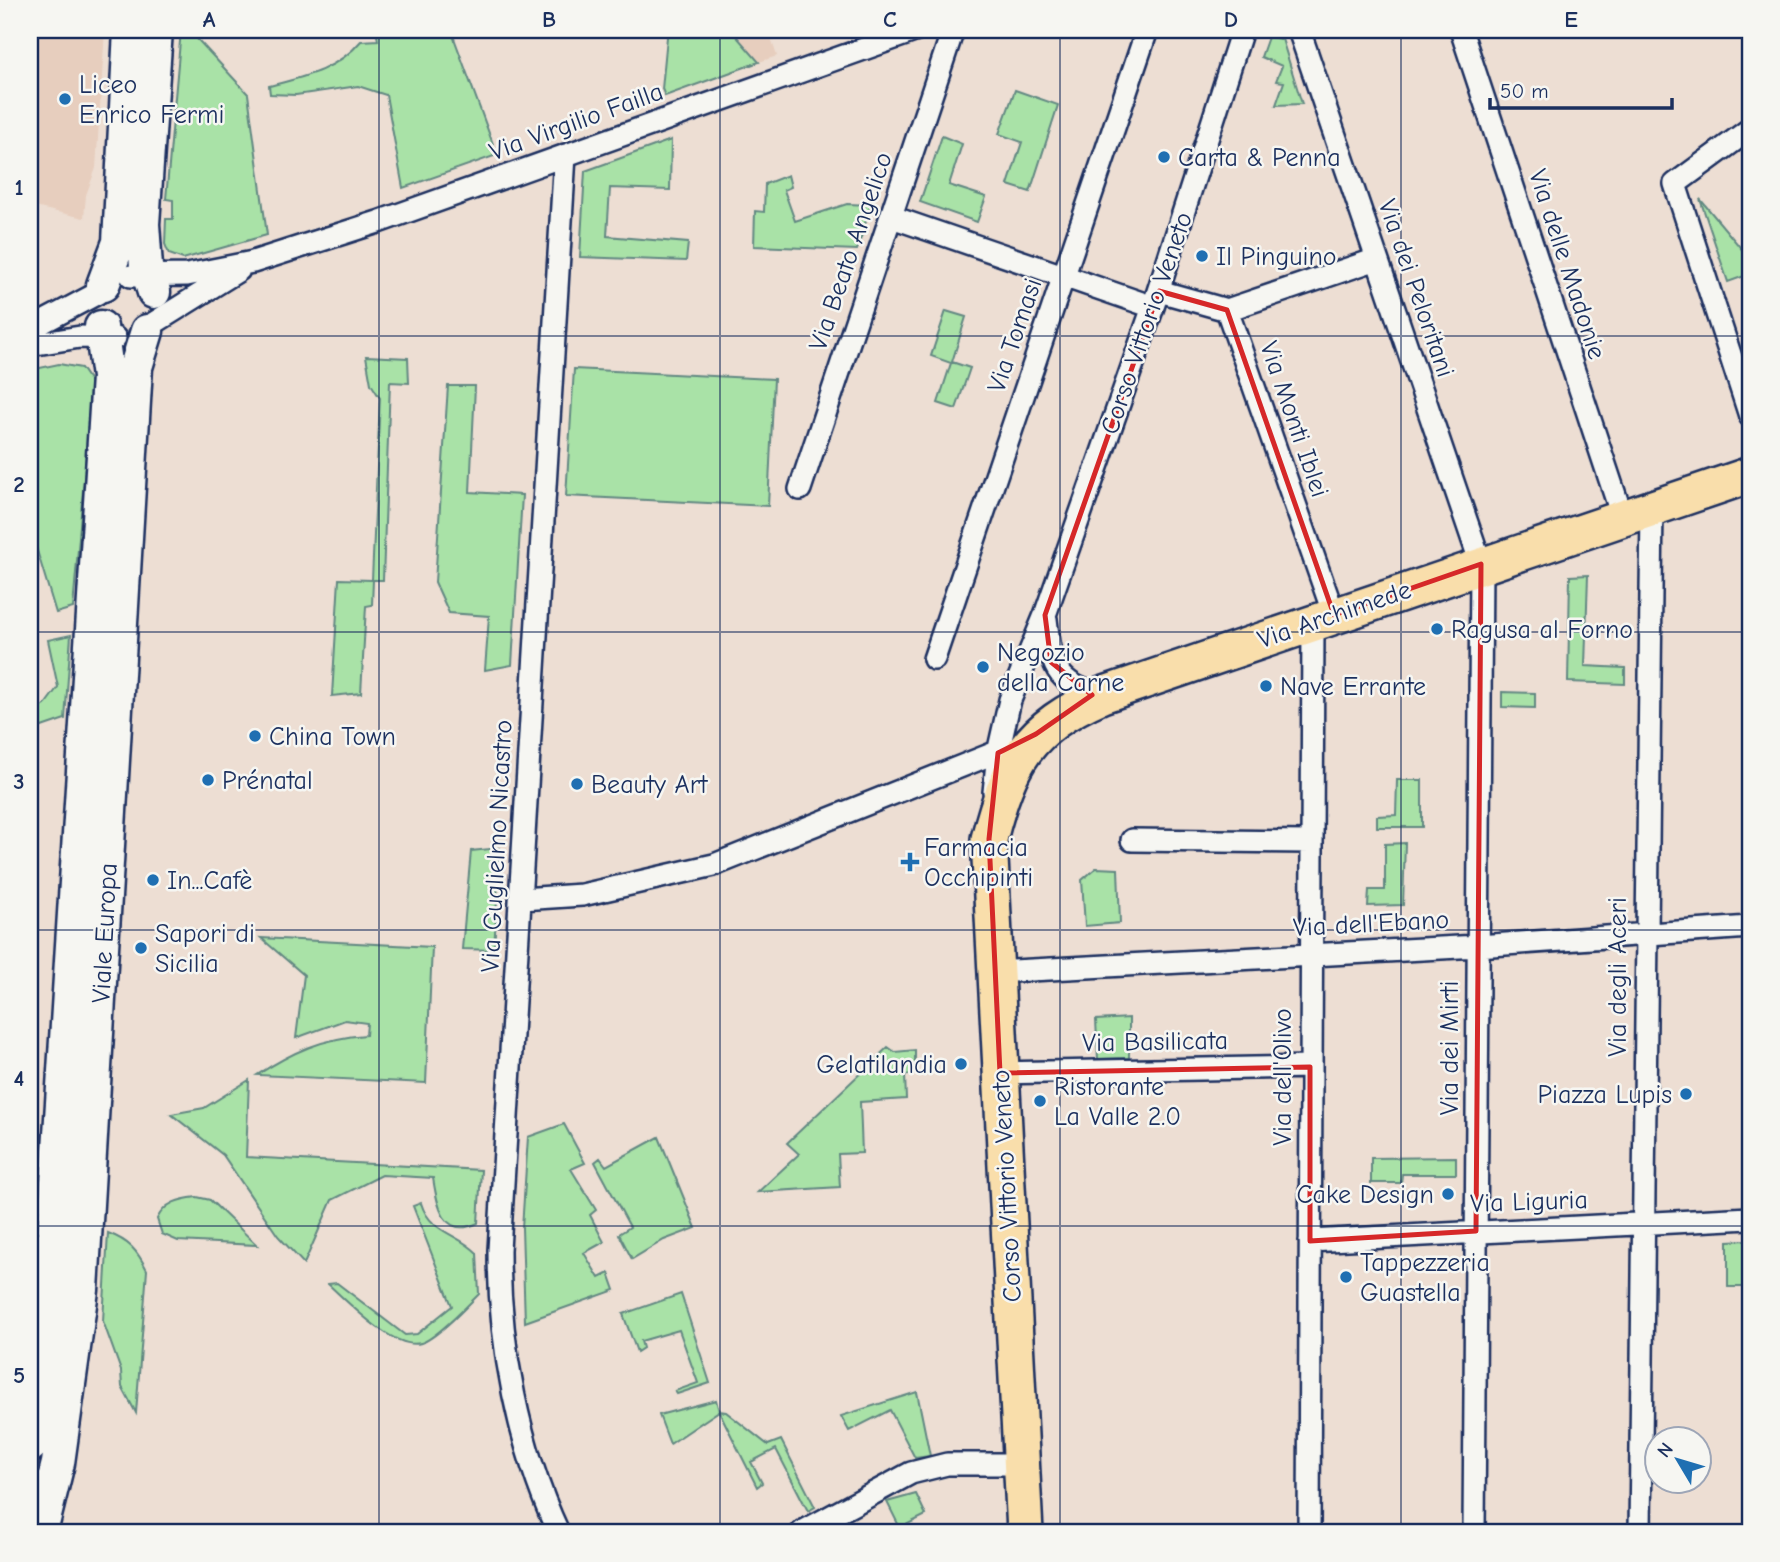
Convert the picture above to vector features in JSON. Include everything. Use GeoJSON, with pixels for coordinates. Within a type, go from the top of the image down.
{"type":"FeatureCollection","features":[{"type":"Feature","properties":{"kind":"main road"},"geometry":{"type":"LineString","coordinates":[[130,30],[119,242],[127,284],[158,308],[125,332],[94,310],[127,284],[144,224],[156,30]]}},
{"type":"Feature","properties":{"kind":"main road","name":"Viale Europa"},"geometry":{"type":"LineString","coordinates":[[30,1446],[46,1354],[108,377],[125,332]]}},
{"type":"Feature","properties":{"kind":"main road","name":"Viale Europa"},"geometry":{"type":"LineString","coordinates":[[41,1532],[58,1463],[82,1290],[136,367],[125,332]]}},
{"type":"Feature","properties":{"kind":"main road","name":"Via Archimede"},"geometry":{"type":"LineString","coordinates":[[989,839],[1009,774],[1046,728],[1076,707],[1102,695],[1323,618],[1750,474]]}},
{"type":"Feature","properties":{"kind":"main road","name":"Corso Vittorio Veneto"},"geometry":{"type":"LineString","coordinates":[[989,839],[1025,1532]]}},
{"type":"Feature","properties":{"kind":"street","name":"Via Virgilio Failla"},"geometry":{"type":"LineString","coordinates":[[253,262],[378,222],[917,30]]}},
{"type":"Feature","properties":{"kind":"street","name":"Via Beato Angelico"},"geometry":{"type":"LineString","coordinates":[[800,489],[953,30]]}},
{"type":"Feature","properties":{"kind":"street","name":"Via Tomasi"},"geometry":{"type":"LineString","coordinates":[[934,659],[1146,30]]}},
{"type":"Feature","properties":{"kind":"street","name":"Corso Vittorio Veneto"},"geometry":{"type":"LineString","coordinates":[[989,839],[998,753],[1010,700],[1045,615],[1156,299],[1242,30]]}},
{"type":"Feature","properties":{"kind":"street","name":"Via dei Peloritani"},"geometry":{"type":"LineString","coordinates":[[1299,30],[1481,565]]}},
{"type":"Feature","properties":{"kind":"street","name":"Via delle Madonie"},"geometry":{"type":"LineString","coordinates":[[1461,30],[1637,511]]}},
{"type":"Feature","properties":{"kind":"street"},"geometry":{"type":"LineString","coordinates":[[1750,129],[1675,184],[1750,416]]}},
{"type":"Feature","properties":{"kind":"street","name":"Via Guglielmo Nicastro"},"geometry":{"type":"LineString","coordinates":[[558,1532],[530,1460],[509,1372],[499,1286],[565,155]]}},
{"type":"Feature","properties":{"kind":"street"},"geometry":{"type":"LineString","coordinates":[[892,217],[1063,276],[1156,299],[1227,310],[1377,259]]}},
{"type":"Feature","properties":{"kind":"street"},"geometry":{"type":"LineString","coordinates":[[30,329],[127,284],[253,262]]}},
{"type":"Feature","properties":{"kind":"street"},"geometry":{"type":"LineString","coordinates":[[30,345],[125,332],[253,262]]}},
{"type":"Feature","properties":{"kind":"street","name":"Via Monti Iblei"},"geometry":{"type":"LineString","coordinates":[[1227,310],[1323,618]]}},
{"type":"Feature","properties":{"kind":"street","name":"Via degli Aceri"},"geometry":{"type":"LineString","coordinates":[[1637,511],[1644,934],[1640,1532]]}},
{"type":"Feature","properties":{"kind":"street","name":"Via dei Mirti"},"geometry":{"type":"LineString","coordinates":[[1474,1532],[1481,565]]}},
{"type":"Feature","properties":{"kind":"street"},"geometry":{"type":"LineString","coordinates":[[521,899],[582,895],[714,865],[998,753],[1046,728],[1059,707],[1045,615]]}},
{"type":"Feature","properties":{"kind":"street","name":"Via dell'Olivo"},"geometry":{"type":"LineString","coordinates":[[1309,1532],[1310,842],[1323,618]]}},
{"type":"Feature","properties":{"kind":"street"},"geometry":{"type":"LineString","coordinates":[[1051,662],[1065,678],[1089,692],[1102,695]]}},
{"type":"Feature","properties":{"kind":"street"},"geometry":{"type":"LineString","coordinates":[[1010,700],[1011,714],[1017,724],[1029,730],[1046,728]]}},
{"type":"Feature","properties":{"kind":"street"},"geometry":{"type":"LineString","coordinates":[[1132,840],[1310,842]]}},
{"type":"Feature","properties":{"kind":"street","name":"Via dell'Ebano"},"geometry":{"type":"LineString","coordinates":[[995,972],[1478,946],[1750,927]]}},
{"type":"Feature","properties":{"kind":"street","name":"Via Basilicata"},"geometry":{"type":"LineString","coordinates":[[1000,1073],[1310,1067]]}},
{"type":"Feature","properties":{"kind":"street","name":"Via Liguria"},"geometry":{"type":"LineString","coordinates":[[1310,1241],[1750,1218]]}},
{"type":"Feature","properties":{"kind":"street"},"geometry":{"type":"LineString","coordinates":[[802,1532],[911,1473],[947,1464],[1020,1465]]}},
{"type":"Feature","properties":{"kind":"highlighted area"},"geometry":{"type":"Polygon","coordinates":[[[1159,291],[1227,310],[1334,615],[1481,564],[1476,1231],[1310,1241],[1310,1067],[1000,1073],[989,839],[998,753],[1036,734],[1092,695],[1051,662],[1045,615],[1159,291]]]}},
{"type":"Feature","properties":{"kind":"shaded area","name":"Liceo Enrico Fermi"},"geometry":{"type":"Polygon","coordinates":[[[30,30],[105,30],[96,168],[86,195],[84,218],[30,206],[30,30]]]}},
{"type":"Feature","properties":{"kind":"shaded area"},"geometry":{"type":"Polygon","coordinates":[[[731,30],[806,30],[772,41],[777,56],[759,62],[731,30]]]}},
{"type":"Feature","properties":{"kind":"green space"},"geometry":{"type":"Polygon","coordinates":[[[181,30],[189,30],[248,94],[267,235],[183,259],[169,254],[165,244],[166,219],[173,219],[173,200],[166,199],[181,30]]]}},
{"type":"Feature","properties":{"kind":"green space"},"geometry":{"type":"Polygon","coordinates":[[[376,30],[451,30],[497,155],[403,188],[386,95],[358,86],[296,95],[270,94],[269,86],[331,66],[361,41],[378,40],[376,30]]]}},
{"type":"Feature","properties":{"kind":"green space"},"geometry":{"type":"Polygon","coordinates":[[[664,30],[731,30],[759,62],[665,96],[662,89],[667,37],[664,30]]]}},
{"type":"Feature","properties":{"kind":"green space"},"geometry":{"type":"Polygon","coordinates":[[[1268,37],[1282,39],[1302,104],[1276,105],[1284,82],[1276,81],[1282,66],[1261,57],[1268,37]]]}},
{"type":"Feature","properties":{"kind":"green space"},"geometry":{"type":"Polygon","coordinates":[[[1015,90],[1058,105],[1030,192],[1008,185],[1022,142],[999,134],[1015,90]]]}},
{"type":"Feature","properties":{"kind":"green space"},"geometry":{"type":"Polygon","coordinates":[[[942,136],[962,144],[949,185],[986,197],[977,222],[920,202],[942,136]]]}},
{"type":"Feature","properties":{"kind":"green space"},"geometry":{"type":"Polygon","coordinates":[[[671,140],[670,190],[610,188],[607,236],[688,243],[686,261],[580,257],[585,171],[671,140]]]}},
{"type":"Feature","properties":{"kind":"green space"},"geometry":{"type":"Polygon","coordinates":[[[788,175],[791,187],[784,190],[795,221],[847,204],[871,205],[857,250],[754,246],[755,211],[764,212],[765,184],[788,175]]]}},
{"type":"Feature","properties":{"kind":"green space"},"geometry":{"type":"Polygon","coordinates":[[[1700,199],[1750,259],[1750,274],[1728,282],[1700,199]]]}},
{"type":"Feature","properties":{"kind":"green space"},"geometry":{"type":"Polygon","coordinates":[[[946,311],[966,317],[952,362],[970,368],[956,409],[938,403],[951,363],[931,356],[946,311]]]}},
{"type":"Feature","properties":{"kind":"green space"},"geometry":{"type":"Polygon","coordinates":[[[366,356],[408,358],[409,383],[390,382],[383,580],[373,580],[372,605],[366,606],[361,693],[332,696],[339,579],[372,580],[380,398],[371,384],[366,356]]]}},
{"type":"Feature","properties":{"kind":"green space"},"geometry":{"type":"Polygon","coordinates":[[[59,364],[81,368],[92,384],[73,608],[56,613],[35,544],[30,543],[30,370],[59,364]]]}},
{"type":"Feature","properties":{"kind":"green space"},"geometry":{"type":"Polygon","coordinates":[[[574,369],[774,379],[768,506],[566,496],[574,369]]]}},
{"type":"Feature","properties":{"kind":"green space"},"geometry":{"type":"Polygon","coordinates":[[[448,386],[475,386],[470,492],[522,495],[512,665],[485,670],[489,616],[449,613],[435,582],[448,386]]]}},
{"type":"Feature","properties":{"kind":"green space"},"geometry":{"type":"Polygon","coordinates":[[[1588,575],[1585,666],[1625,668],[1625,684],[1568,682],[1570,576],[1588,575]]]}},
{"type":"Feature","properties":{"kind":"green space"},"geometry":{"type":"Polygon","coordinates":[[[71,635],[65,719],[30,731],[30,710],[44,706],[58,687],[48,640],[71,635]]]}},
{"type":"Feature","properties":{"kind":"green space"},"geometry":{"type":"Polygon","coordinates":[[[1502,692],[1535,693],[1535,708],[1502,707],[1502,692]]]}},
{"type":"Feature","properties":{"kind":"green space"},"geometry":{"type":"Polygon","coordinates":[[[1397,780],[1422,780],[1422,827],[1377,827],[1377,816],[1396,815],[1397,780]]]}},
{"type":"Feature","properties":{"kind":"green space"},"geometry":{"type":"Polygon","coordinates":[[[1405,843],[1403,905],[1368,906],[1369,890],[1385,890],[1385,844],[1405,843]]]}},
{"type":"Feature","properties":{"kind":"green space"},"geometry":{"type":"Polygon","coordinates":[[[500,848],[494,950],[462,949],[471,851],[500,848]]]}},
{"type":"Feature","properties":{"kind":"green space"},"geometry":{"type":"Polygon","coordinates":[[[1096,868],[1118,869],[1120,923],[1085,926],[1082,880],[1096,868]]]}},
{"type":"Feature","properties":{"kind":"green space"},"geometry":{"type":"Polygon","coordinates":[[[261,938],[432,947],[426,1083],[257,1075],[283,1059],[322,1043],[366,1035],[367,1023],[345,1020],[296,1038],[304,975],[261,938]]]}},
{"type":"Feature","properties":{"kind":"green space"},"geometry":{"type":"Polygon","coordinates":[[[1129,1018],[1129,1058],[1098,1059],[1096,1020],[1129,1018]]]}},
{"type":"Feature","properties":{"kind":"green space"},"geometry":{"type":"Polygon","coordinates":[[[888,1047],[895,1052],[915,1050],[915,1074],[905,1075],[906,1099],[860,1102],[862,1153],[838,1154],[840,1187],[758,1192],[799,1154],[787,1143],[888,1047]]]}},
{"type":"Feature","properties":{"kind":"green space"},"geometry":{"type":"Polygon","coordinates":[[[249,1080],[246,1157],[481,1170],[478,1223],[456,1227],[449,1223],[440,1208],[433,1178],[382,1175],[332,1200],[304,1264],[278,1236],[223,1155],[171,1114],[204,1108],[249,1080]]]}},
{"type":"Feature","properties":{"kind":"green space"},"geometry":{"type":"Polygon","coordinates":[[[564,1124],[585,1163],[571,1169],[596,1210],[590,1215],[604,1242],[584,1253],[599,1278],[609,1273],[615,1290],[525,1322],[522,1228],[528,1137],[564,1124]]]}},
{"type":"Feature","properties":{"kind":"green space"},"geometry":{"type":"Polygon","coordinates":[[[659,1137],[696,1228],[664,1240],[632,1259],[619,1234],[630,1227],[595,1162],[600,1158],[606,1166],[659,1137]]]}},
{"type":"Feature","properties":{"kind":"green space"},"geometry":{"type":"Polygon","coordinates":[[[1456,1157],[1456,1174],[1402,1174],[1401,1183],[1371,1183],[1371,1158],[1456,1157]]]}},
{"type":"Feature","properties":{"kind":"green space"},"geometry":{"type":"Polygon","coordinates":[[[197,1197],[210,1200],[257,1245],[178,1241],[162,1234],[157,1219],[160,1213],[179,1200],[197,1197]]]}},
{"type":"Feature","properties":{"kind":"green space"},"geometry":{"type":"Polygon","coordinates":[[[421,1203],[431,1221],[477,1253],[479,1294],[435,1335],[421,1343],[410,1344],[385,1333],[328,1284],[337,1283],[405,1335],[417,1334],[452,1306],[413,1206],[421,1203]]]}},
{"type":"Feature","properties":{"kind":"green space"},"geometry":{"type":"Polygon","coordinates":[[[108,1233],[132,1247],[147,1270],[136,1413],[122,1387],[121,1371],[103,1321],[108,1233]]]}},
{"type":"Feature","properties":{"kind":"green space"},"geometry":{"type":"Polygon","coordinates":[[[1747,1240],[1750,1298],[1744,1298],[1744,1287],[1728,1287],[1728,1241],[1747,1240]]]}},
{"type":"Feature","properties":{"kind":"green space"},"geometry":{"type":"Polygon","coordinates":[[[681,1294],[710,1383],[677,1394],[675,1391],[698,1383],[679,1330],[641,1341],[643,1348],[637,1352],[623,1314],[681,1294]]]}},
{"type":"Feature","properties":{"kind":"green space"},"geometry":{"type":"Polygon","coordinates":[[[917,1392],[930,1456],[915,1458],[890,1410],[849,1431],[841,1416],[917,1392]]]}},
{"type":"Feature","properties":{"kind":"green space"},"geometry":{"type":"Polygon","coordinates":[[[716,1400],[719,1411],[670,1444],[659,1415],[716,1400]]]}},
{"type":"Feature","properties":{"kind":"green space"},"geometry":{"type":"Polygon","coordinates":[[[719,1411],[726,1412],[768,1445],[781,1440],[815,1507],[808,1511],[776,1449],[751,1462],[762,1483],[757,1487],[719,1411]]]}},
{"type":"Feature","properties":{"kind":"green space"},"geometry":{"type":"Polygon","coordinates":[[[916,1494],[926,1515],[900,1528],[887,1502],[916,1494]]]}},
{"type":"Feature","properties":{"kind":"place","name":"Liceo Enrico Fermi"},"geometry":{"type":"Point","coordinates":[65,99]}},
{"type":"Feature","properties":{"kind":"place","name":"Carta & Penna"},"geometry":{"type":"Point","coordinates":[1164,157]}},
{"type":"Feature","properties":{"kind":"place","name":"Il Pinguino"},"geometry":{"type":"Point","coordinates":[1202,256]}},
{"type":"Feature","properties":{"kind":"place","name":"Ragusa al Forno"},"geometry":{"type":"Point","coordinates":[1437,629]}},
{"type":"Feature","properties":{"kind":"place","name":"Negozio della Carne"},"geometry":{"type":"Point","coordinates":[983,667]}},
{"type":"Feature","properties":{"kind":"place","name":"Nave Errante"},"geometry":{"type":"Point","coordinates":[1266,686]}},
{"type":"Feature","properties":{"kind":"place","name":"China Town"},"geometry":{"type":"Point","coordinates":[255,736]}},
{"type":"Feature","properties":{"kind":"place","name":"Prénatal"},"geometry":{"type":"Point","coordinates":[208,780]}},
{"type":"Feature","properties":{"kind":"place","name":"Beauty Art"},"geometry":{"type":"Point","coordinates":[577,784]}},
{"type":"Feature","properties":{"kind":"place","name":"Farmacia Occhipinti"},"geometry":{"type":"Point","coordinates":[910,862]}},
{"type":"Feature","properties":{"kind":"place","name":"In...Cafè"},"geometry":{"type":"Point","coordinates":[153,880]}},
{"type":"Feature","properties":{"kind":"place","name":"Sapori di Sicilia"},"geometry":{"type":"Point","coordinates":[141,948]}},
{"type":"Feature","properties":{"kind":"place","name":"Gelatilandia"},"geometry":{"type":"Point","coordinates":[961,1064]}},
{"type":"Feature","properties":{"kind":"place","name":"Piazza Lupis"},"geometry":{"type":"Point","coordinates":[1686,1094]}},
{"type":"Feature","properties":{"kind":"place","name":"Ristorante La Valle 2.0"},"geometry":{"type":"Point","coordinates":[1040,1101]}},
{"type":"Feature","properties":{"kind":"place","name":"Cake Design"},"geometry":{"type":"Point","coordinates":[1448,1194]}},
{"type":"Feature","properties":{"kind":"place","name":"Tappezzeria Guastella"},"geometry":{"type":"Point","coordinates":[1346,1277]}}]}
